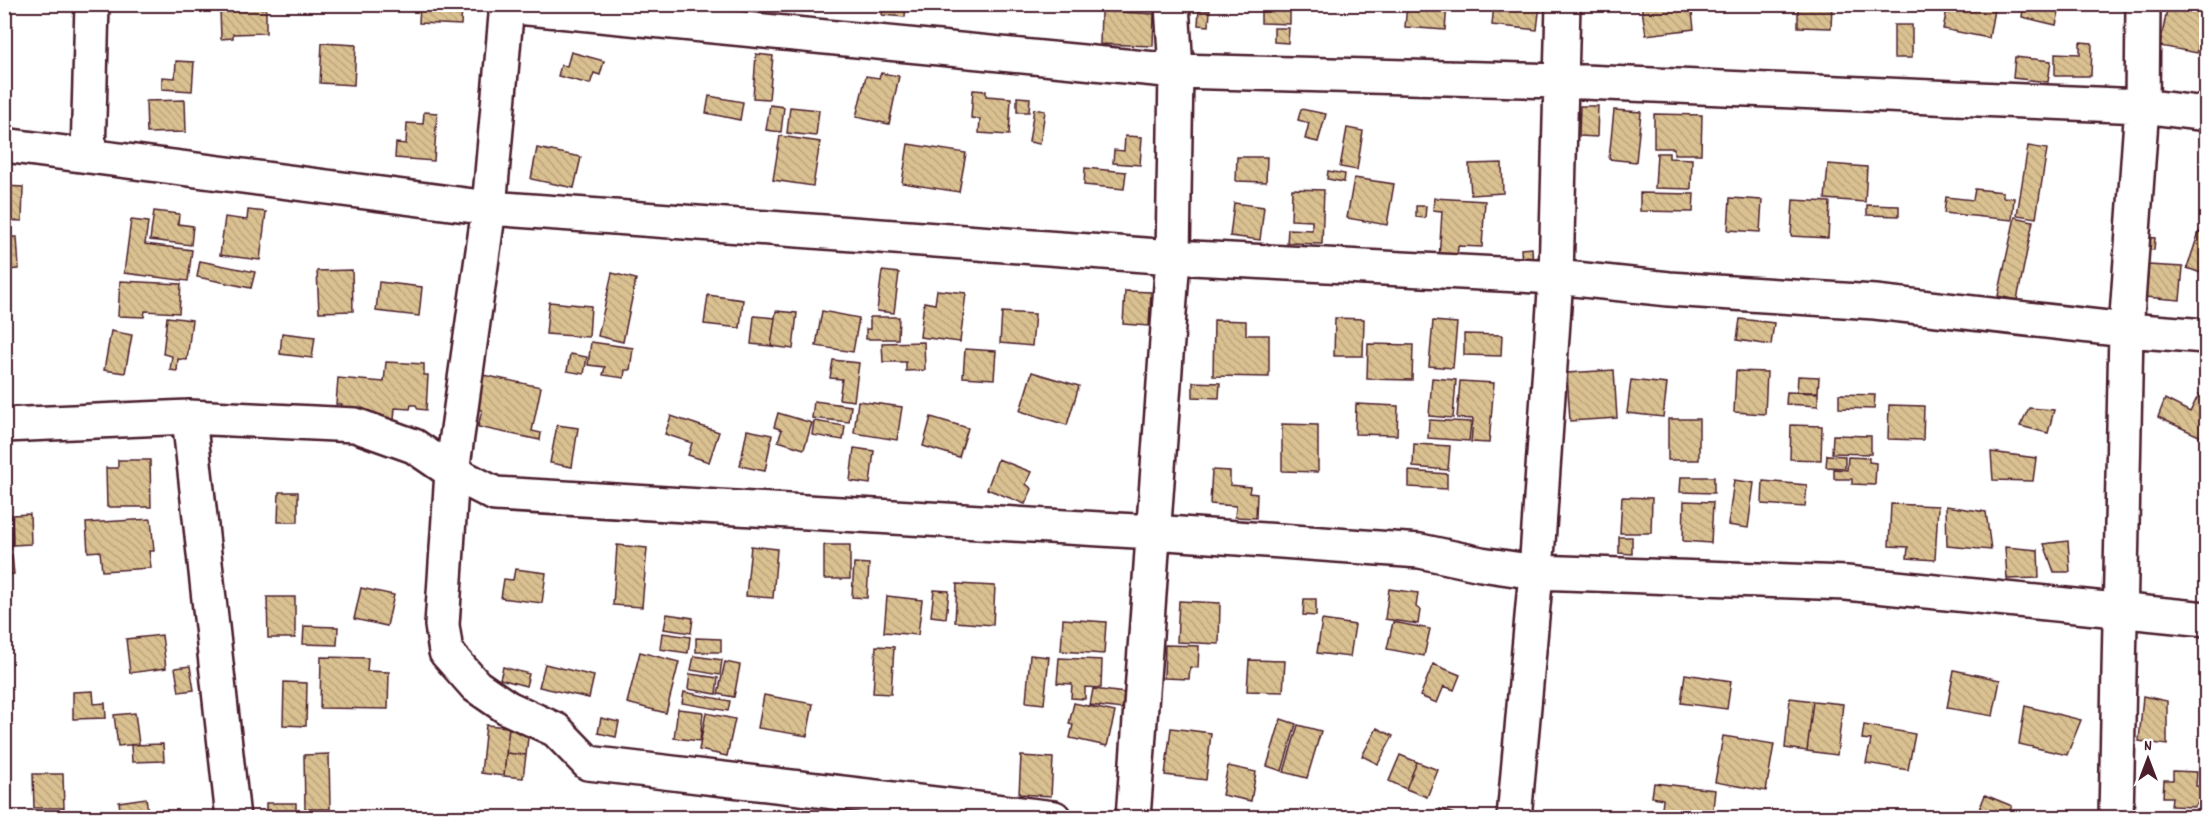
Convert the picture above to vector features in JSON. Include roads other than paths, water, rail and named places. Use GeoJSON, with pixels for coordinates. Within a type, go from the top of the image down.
{"type":"FeatureCollection","features":[{"type":"Feature","properties":{"kind":"street"},"geometry":{"type":"LineString","coordinates":[[88,156],[92,4]]}},
{"type":"Feature","properties":{"kind":"street"},"geometry":{"type":"LineString","coordinates":[[1133,818],[1173,257],[1176,71],[1172,4]]}},
{"type":"Feature","properties":{"kind":"street"},"geometry":{"type":"LineString","coordinates":[[1514,818],[1536,572],[1556,277],[1563,4]]}},
{"type":"Feature","properties":{"kind":"street"},"geometry":{"type":"LineString","coordinates":[[2116,818],[2126,330],[2142,106],[2143,4]]}},
{"type":"Feature","properties":{"kind":"street"},"geometry":{"type":"LineString","coordinates":[[1054,818],[588,763],[556,730],[508,708],[476,686],[446,652],[442,625],[452,472],[489,208],[507,5],[1176,71],[1560,81],[2142,106],[2206,114]]}},
{"type":"Feature","properties":{"kind":"street"},"geometry":{"type":"LineString","coordinates":[[4,145],[489,208],[1173,257],[1556,277],[1669,289],[1875,302],[2126,330],[2206,336]]}},
{"type":"Feature","properties":{"kind":"street"},"geometry":{"type":"LineString","coordinates":[[189,417],[233,818]]}},
{"type":"Feature","properties":{"kind":"street"},"geometry":{"type":"LineString","coordinates":[[4,425],[189,417],[355,425],[414,446],[452,472],[495,494],[1153,532],[1420,551],[1480,564],[1536,572],[1846,583],[2206,619]]}}]}
